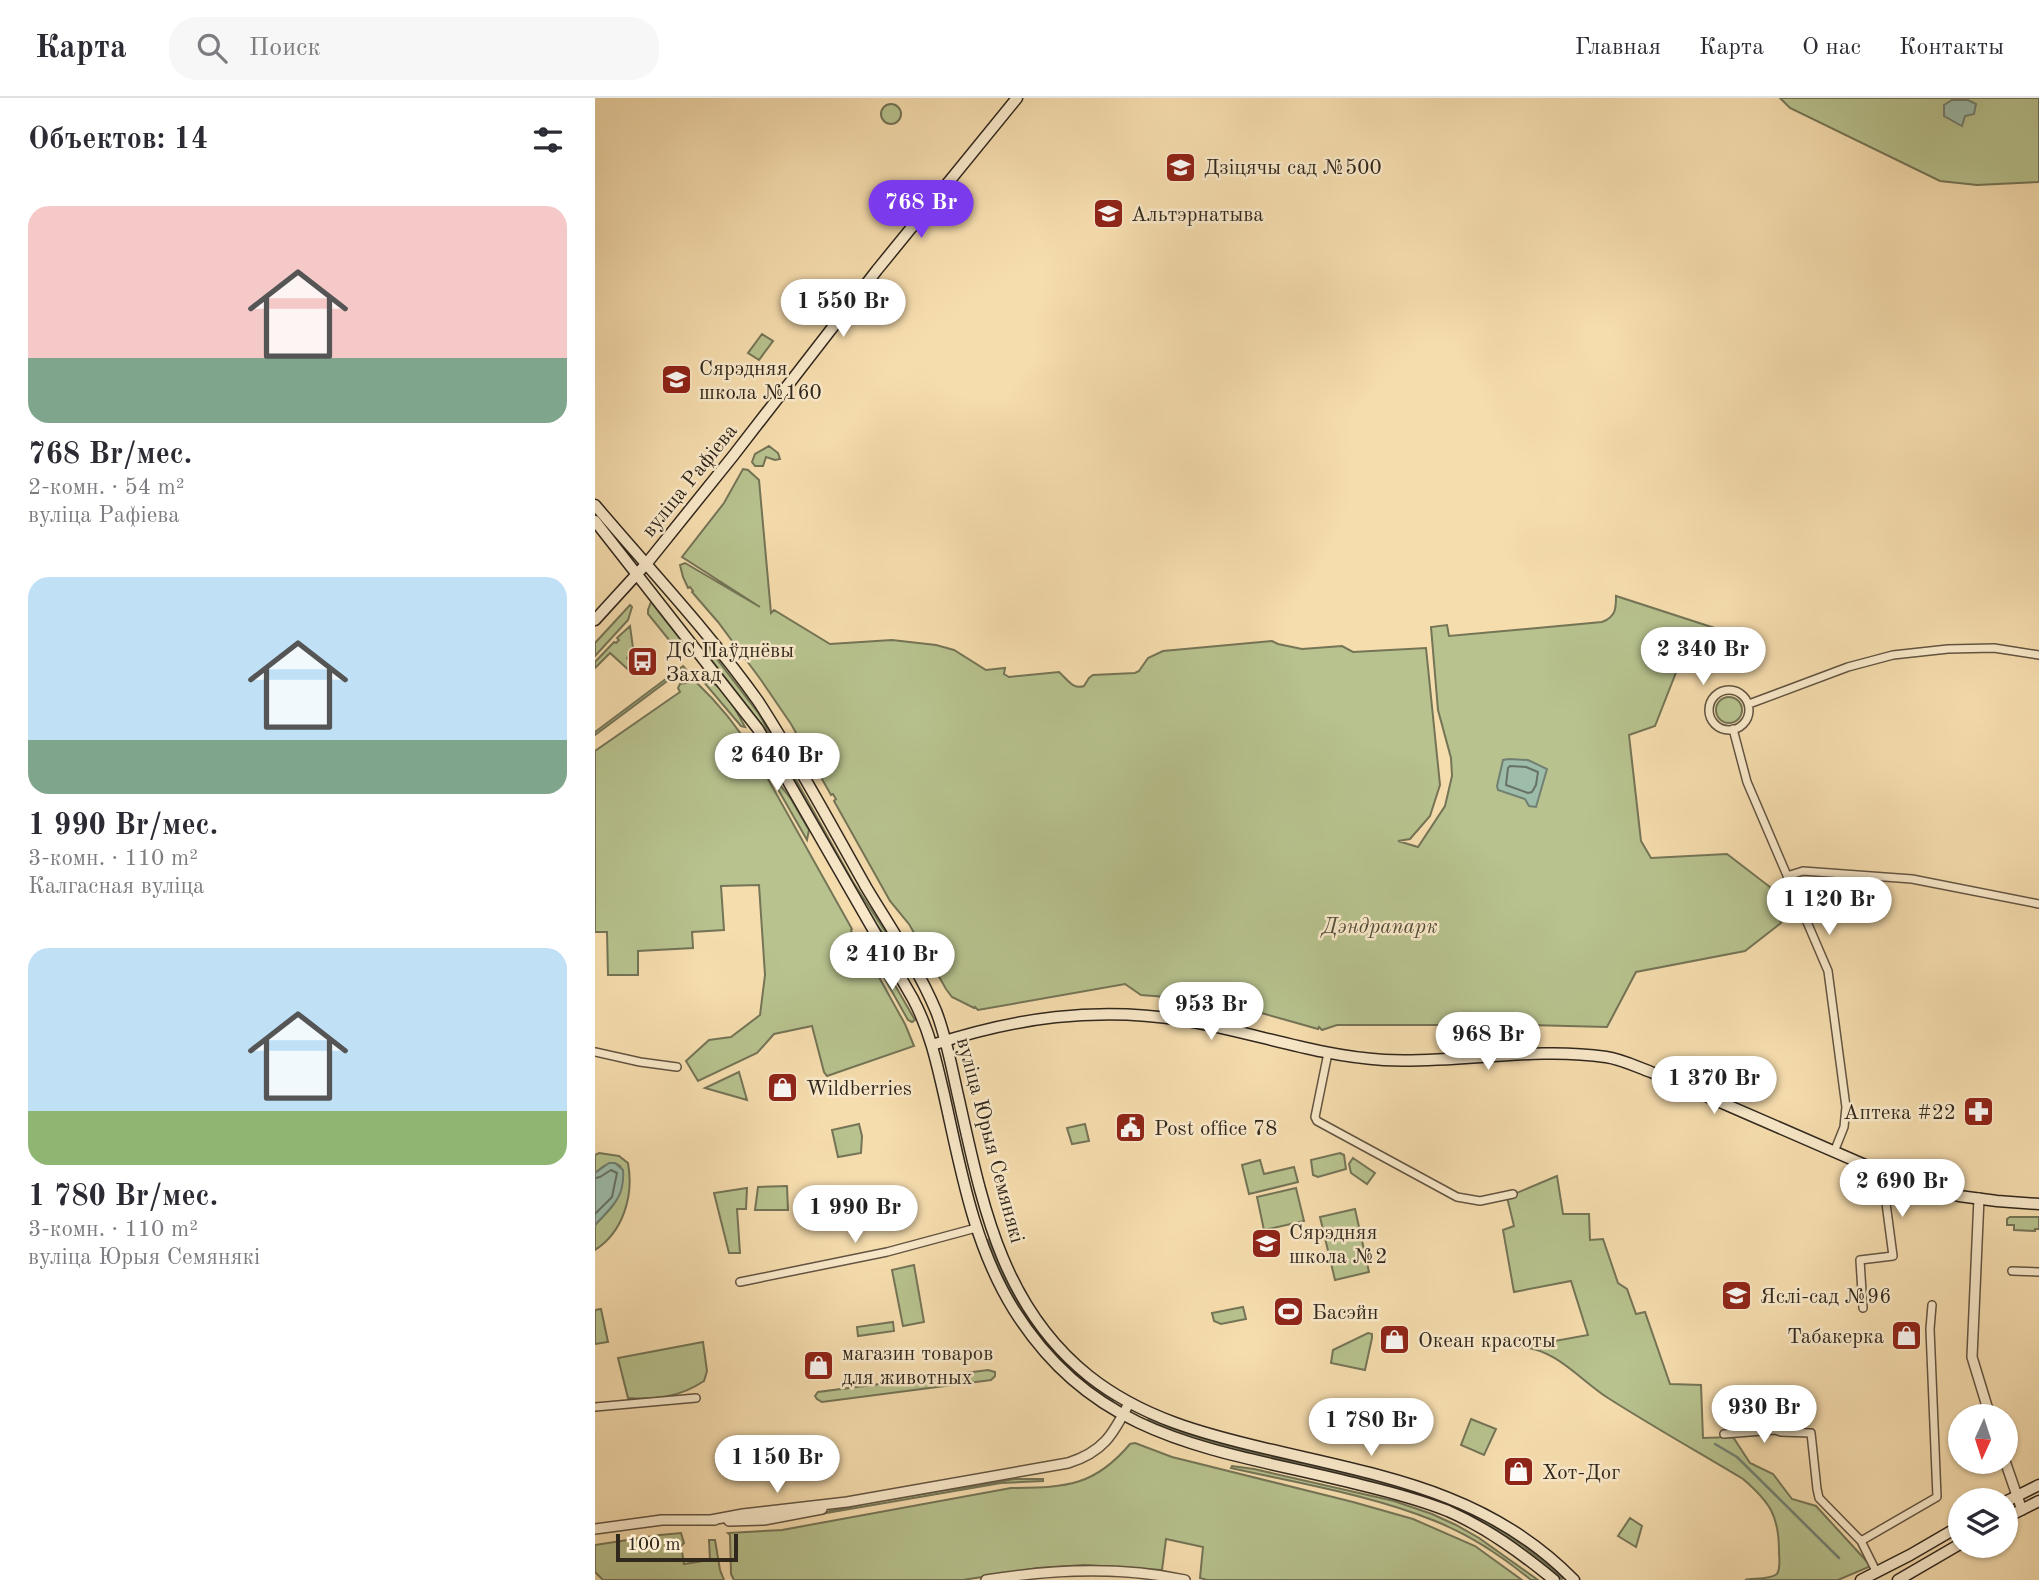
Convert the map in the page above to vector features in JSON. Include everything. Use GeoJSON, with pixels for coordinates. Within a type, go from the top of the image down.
{"type":"FeatureCollection","features":[{"type":"Feature","properties":{"kind":"main road","name":"вуліца Рафіева"},"geometry":{"type":"LineString","coordinates":[[595,620],[647,563],[877,270],[1017,98]]}},
{"type":"Feature","properties":{"kind":"main road","name":"вуліца Юрыя Семянякі"},"geometry":{"type":"LineString","coordinates":[[595,505],[742,678],[771,721],[917,974],[937,1013],[945,1040],[986,1214],[998,1250],[1015,1286],[1039,1323],[1066,1354],[1091,1377],[1129,1403],[1159,1418],[1189,1429],[1390,1478],[1451,1497],[1515,1532],[1574,1580]]}},
{"type":"Feature","properties":{"kind":"main road","name":"вуліца Юрыя Семянякі"},"geometry":{"type":"LineString","coordinates":[[595,521],[758,729],[907,988],[924,1020],[932,1045],[976,1228],[999,1283],[1028,1331],[1043,1349],[1074,1381],[1123,1415],[1153,1430],[1202,1447],[1386,1491],[1445,1510],[1507,1544],[1554,1580]]}},
{"type":"Feature","properties":{"kind":"main road"},"geometry":{"type":"LineString","coordinates":[[932,1045],[969,1032],[1033,1019],[1105,1013],[1183,1020],[1352,1058],[1389,1060],[1514,1055],[1609,1057],[1651,1072],[1896,1180],[1937,1193],[1997,1202],[2039,1204]]}},
{"type":"Feature","properties":{"kind":"main road"},"geometry":{"type":"LineString","coordinates":[[1979,1198],[2039,1198]]}},
{"type":"Feature","properties":{"kind":"main road"},"geometry":{"type":"LineString","coordinates":[[2018,1496],[2039,1485]]}},
{"type":"Feature","properties":{"kind":"main road"},"geometry":{"type":"LineString","coordinates":[[2018,1512],[2039,1501]]}},
{"type":"Feature","properties":{"kind":"main road"},"geometry":{"type":"LineString","coordinates":[[1861,1580],[1948,1533]]}},
{"type":"Feature","properties":{"kind":"main road"},"geometry":{"type":"LineString","coordinates":[[1898,1580],[1948,1551]]}},
{"type":"Feature","properties":{"kind":"street"},"geometry":{"type":"LineString","coordinates":[[1749,704],[1848,667],[1893,655],[1982,648],[2039,654]]}},
{"type":"Feature","properties":{"kind":"street"},"geometry":{"type":"LineString","coordinates":[[1721,691],[1738,691],[1749,704],[1744,723],[1733,729],[1717,726],[1711,719],[1710,703],[1714,695],[1721,691]]}},
{"type":"Feature","properties":{"kind":"street"},"geometry":{"type":"LineString","coordinates":[[1733,729],[1747,782],[1828,971],[1846,1107],[1844,1127],[1834,1152]]}},
{"type":"Feature","properties":{"kind":"street"},"geometry":{"type":"LineString","coordinates":[[1787,876],[1803,871],[1912,879],[2039,904]]}},
{"type":"Feature","properties":{"kind":"street"},"geometry":{"type":"LineString","coordinates":[[595,1052],[677,1067]]}},
{"type":"Feature","properties":{"kind":"street"},"geometry":{"type":"LineString","coordinates":[[1328,1054],[1315,1117],[1317,1121],[1457,1197],[1480,1201],[1513,1194]]}},
{"type":"Feature","properties":{"kind":"street"},"geometry":{"type":"LineString","coordinates":[[1863,1308],[1860,1260],[1893,1256],[1886,1203],[1896,1180]]}},
{"type":"Feature","properties":{"kind":"street"},"geometry":{"type":"LineString","coordinates":[[1979,1198],[1972,1357],[1986,1404]]}},
{"type":"Feature","properties":{"kind":"street"},"geometry":{"type":"LineString","coordinates":[[740,1282],[889,1252],[976,1228]]}},
{"type":"Feature","properties":{"kind":"street"},"geometry":{"type":"LineString","coordinates":[[2013,1271],[2039,1272]]}},
{"type":"Feature","properties":{"kind":"street"},"geometry":{"type":"LineString","coordinates":[[1861,1541],[1937,1497],[1930,1329],[1932,1305]]}},
{"type":"Feature","properties":{"kind":"street"},"geometry":{"type":"LineString","coordinates":[[595,1407],[696,1398]]}},
{"type":"Feature","properties":{"kind":"street"},"geometry":{"type":"LineString","coordinates":[[595,1529],[661,1520],[743,1521],[783,1518],[847,1502],[1068,1464],[1083,1458],[1108,1440],[1129,1403]]}},
{"type":"Feature","properties":{"kind":"street"},"geometry":{"type":"LineString","coordinates":[[1724,1433],[1775,1430],[1811,1433],[1819,1498],[1861,1541],[1877,1573]]}},
{"type":"Feature","properties":{"kind":"street"},"geometry":{"type":"LineString","coordinates":[[2018,1499],[2022,1510]]}},
{"type":"Feature","properties":{"kind":"street"},"geometry":{"type":"LineString","coordinates":[[986,1580],[1042,1572],[1115,1570],[1185,1580]]}},
{"type":"Feature","properties":{"kind":"green space"},"geometry":{"type":"Polygon","coordinates":[[[1780,98],[2039,98],[2039,182],[1977,185],[1940,181],[1790,108],[1780,98]]]}},
{"type":"Feature","properties":{"kind":"green space"},"geometry":{"type":"Polygon","coordinates":[[[891,104],[898,107],[901,114],[898,121],[891,124],[884,121],[881,114],[884,107],[891,104]]]}},
{"type":"Feature","properties":{"kind":"green space"},"geometry":{"type":"Polygon","coordinates":[[[762,334],[773,341],[759,360],[748,353],[762,334]]]}},
{"type":"Feature","properties":{"kind":"green space"},"geometry":{"type":"Polygon","coordinates":[[[769,446],[778,453],[780,459],[766,457],[763,466],[755,466],[752,462],[755,454],[769,446]]]}},
{"type":"Feature","properties":{"kind":"green space","name":"Дэндрапарк"},"geometry":{"type":"Polygon","coordinates":[[[743,469],[759,480],[771,613],[774,610],[830,644],[892,640],[936,645],[954,650],[986,670],[1005,668],[1004,674],[1009,677],[1059,672],[1070,683],[1080,687],[1093,675],[1135,673],[1148,658],[1163,651],[1272,641],[1302,649],[1342,646],[1353,652],[1426,648],[1440,785],[1430,816],[1410,839],[1398,841],[1418,847],[1445,806],[1452,776],[1451,758],[1438,710],[1431,627],[1447,625],[1449,636],[1602,622],[1613,615],[1616,596],[1733,634],[1686,647],[1655,726],[1629,735],[1641,841],[1651,858],[1727,854],[1770,887],[1781,923],[1745,951],[1636,972],[1607,1027],[1337,1025],[1322,1030],[1219,1001],[1141,995],[1125,984],[978,1010],[952,997],[946,989],[909,924],[890,901],[834,801],[836,799],[831,795],[791,724],[718,622],[690,587],[688,588],[683,577],[680,565],[685,563],[760,607],[682,557],[724,503],[743,469]]]}},
{"type":"Feature","properties":{"kind":"green space"},"geometry":{"type":"Polygon","coordinates":[[[651,602],[680,639],[678,651],[648,614],[651,602]]]}},
{"type":"Feature","properties":{"kind":"green space"},"geometry":{"type":"Polygon","coordinates":[[[630,605],[632,607],[628,620],[595,656],[595,643],[630,605]]]}},
{"type":"Feature","properties":{"kind":"green space"},"geometry":{"type":"Polygon","coordinates":[[[630,626],[633,648],[627,658],[637,668],[632,673],[610,653],[595,668],[595,662],[630,626]]]}},
{"type":"Feature","properties":{"kind":"green space"},"geometry":{"type":"Polygon","coordinates":[[[707,648],[759,714],[853,882],[887,934],[885,936],[870,916],[765,729],[706,653],[707,648]]]}},
{"type":"Feature","properties":{"kind":"green space"},"geometry":{"type":"Polygon","coordinates":[[[683,666],[690,674],[670,679],[595,735],[595,732],[683,666]]]}},
{"type":"Feature","properties":{"kind":"green space"},"geometry":{"type":"Polygon","coordinates":[[[702,680],[709,681],[722,690],[745,727],[741,726],[702,680]]]}},
{"type":"Feature","properties":{"kind":"green space"},"geometry":{"type":"Polygon","coordinates":[[[695,681],[727,716],[754,754],[905,1024],[914,1046],[827,1076],[812,1026],[774,1034],[757,1053],[698,1081],[686,1061],[709,1040],[731,1037],[760,1015],[765,975],[759,885],[721,886],[724,930],[692,932],[693,948],[638,951],[638,975],[608,975],[607,932],[595,932],[595,751],[680,692],[680,684],[695,681]]]}},
{"type":"Feature","properties":{"kind":"green space"},"geometry":{"type":"Polygon","coordinates":[[[1729,697],[1738,701],[1742,710],[1738,719],[1729,723],[1720,719],[1716,710],[1720,701],[1729,697]]]}},
{"type":"Feature","properties":{"kind":"green space"},"geometry":{"type":"Polygon","coordinates":[[[777,781],[809,830],[807,840],[775,784],[777,781]]]}},
{"type":"Feature","properties":{"kind":"green space"},"geometry":{"type":"Polygon","coordinates":[[[877,954],[915,1020],[912,1022],[908,1020],[872,956],[877,954]]]}},
{"type":"Feature","properties":{"kind":"green space"},"geometry":{"type":"Polygon","coordinates":[[[739,1072],[747,1100],[705,1088],[739,1072]]]}},
{"type":"Feature","properties":{"kind":"green space"},"geometry":{"type":"Polygon","coordinates":[[[859,1124],[862,1136],[861,1153],[838,1157],[832,1130],[859,1124]]]}},
{"type":"Feature","properties":{"kind":"green space"},"geometry":{"type":"Polygon","coordinates":[[[1085,1124],[1089,1141],[1072,1144],[1067,1128],[1085,1124]]]}},
{"type":"Feature","properties":{"kind":"green space"},"geometry":{"type":"Polygon","coordinates":[[[599,1153],[619,1156],[628,1163],[629,1188],[628,1200],[619,1223],[605,1242],[595,1250],[595,1225],[616,1201],[623,1175],[620,1166],[615,1163],[604,1166],[595,1173],[595,1155],[599,1153]]]}},
{"type":"Feature","properties":{"kind":"green space"},"geometry":{"type":"Polygon","coordinates":[[[1340,1153],[1344,1155],[1346,1169],[1318,1177],[1313,1175],[1311,1160],[1340,1153]]]}},
{"type":"Feature","properties":{"kind":"green space"},"geometry":{"type":"Polygon","coordinates":[[[1353,1158],[1375,1173],[1367,1184],[1351,1173],[1349,1164],[1353,1158]]]}},
{"type":"Feature","properties":{"kind":"green space"},"geometry":{"type":"Polygon","coordinates":[[[1260,1160],[1264,1174],[1294,1167],[1298,1182],[1249,1194],[1242,1165],[1260,1160]]]}},
{"type":"Feature","properties":{"kind":"green space"},"geometry":{"type":"Polygon","coordinates":[[[1557,1176],[1563,1214],[1589,1214],[1590,1240],[1603,1239],[1618,1283],[1627,1289],[1636,1314],[1645,1312],[1670,1384],[1701,1385],[1703,1438],[1733,1437],[1750,1463],[1773,1474],[1792,1499],[1816,1506],[1871,1566],[1838,1580],[1745,1580],[1770,1577],[1777,1574],[1779,1569],[1779,1539],[1775,1519],[1760,1495],[1743,1479],[1608,1398],[1557,1359],[1534,1349],[1521,1347],[1588,1335],[1571,1281],[1514,1292],[1503,1230],[1514,1226],[1507,1197],[1557,1176]]]}},
{"type":"Feature","properties":{"kind":"green space"},"geometry":{"type":"Polygon","coordinates":[[[787,1186],[788,1210],[755,1210],[758,1187],[787,1186]]]}},
{"type":"Feature","properties":{"kind":"green space"},"geometry":{"type":"Polygon","coordinates":[[[747,1188],[746,1209],[737,1209],[740,1253],[729,1253],[714,1193],[747,1188]]]}},
{"type":"Feature","properties":{"kind":"green space"},"geometry":{"type":"Polygon","coordinates":[[[1296,1188],[1304,1221],[1264,1230],[1257,1197],[1296,1188]]]}},
{"type":"Feature","properties":{"kind":"green space"},"geometry":{"type":"Polygon","coordinates":[[[1355,1209],[1369,1272],[1335,1280],[1320,1217],[1355,1209]]]}},
{"type":"Feature","properties":{"kind":"green space"},"geometry":{"type":"Polygon","coordinates":[[[2039,1217],[2039,1229],[2014,1230],[2014,1225],[2007,1225],[2007,1219],[2039,1217]]]}},
{"type":"Feature","properties":{"kind":"green space"},"geometry":{"type":"Polygon","coordinates":[[[987,1241],[1010,1287],[1038,1330],[1072,1368],[1113,1400],[1112,1402],[1070,1368],[1037,1331],[1010,1290],[987,1241]]]}},
{"type":"Feature","properties":{"kind":"green space"},"geometry":{"type":"Polygon","coordinates":[[[914,1265],[924,1322],[903,1326],[892,1270],[914,1265]]]}},
{"type":"Feature","properties":{"kind":"green space"},"geometry":{"type":"Polygon","coordinates":[[[1243,1307],[1246,1319],[1221,1324],[1214,1321],[1212,1313],[1243,1307]]]}},
{"type":"Feature","properties":{"kind":"green space"},"geometry":{"type":"Polygon","coordinates":[[[601,1309],[608,1342],[595,1344],[595,1310],[601,1309]]]}},
{"type":"Feature","properties":{"kind":"green space"},"geometry":{"type":"Polygon","coordinates":[[[893,1322],[894,1331],[858,1336],[857,1327],[893,1322]]]}},
{"type":"Feature","properties":{"kind":"green space"},"geometry":{"type":"Polygon","coordinates":[[[1368,1333],[1372,1334],[1372,1338],[1365,1370],[1331,1363],[1333,1350],[1368,1333]]]}},
{"type":"Feature","properties":{"kind":"green space"},"geometry":{"type":"Polygon","coordinates":[[[703,1342],[707,1371],[704,1381],[686,1391],[667,1396],[628,1398],[618,1358],[703,1342]]]}},
{"type":"Feature","properties":{"kind":"green space"},"geometry":{"type":"Polygon","coordinates":[[[988,1370],[995,1372],[991,1380],[822,1402],[815,1396],[818,1392],[988,1370]]]}},
{"type":"Feature","properties":{"kind":"green space"},"geometry":{"type":"Polygon","coordinates":[[[1471,1419],[1496,1429],[1484,1455],[1461,1445],[1471,1419]]]}},
{"type":"Feature","properties":{"kind":"green space"},"geometry":{"type":"Polygon","coordinates":[[[1148,1420],[1228,1446],[1378,1481],[1442,1501],[1493,1525],[1563,1578],[1492,1528],[1446,1504],[1372,1481],[1220,1447],[1183,1436],[1147,1422],[1148,1420]]]}},
{"type":"Feature","properties":{"kind":"green space"},"geometry":{"type":"Polygon","coordinates":[[[1135,1443],[1172,1457],[1413,1519],[1475,1546],[1522,1580],[1207,1580],[1200,1578],[1203,1547],[1166,1539],[1162,1570],[1084,1565],[1038,1568],[963,1580],[734,1580],[731,1574],[728,1533],[782,1530],[1011,1488],[1047,1487],[1077,1482],[1103,1469],[1130,1444],[1135,1443]]]}},
{"type":"Feature","properties":{"kind":"green space"},"geometry":{"type":"Polygon","coordinates":[[[1232,1466],[1394,1501],[1432,1514],[1479,1538],[1538,1580],[1531,1580],[1473,1539],[1411,1512],[1334,1490],[1231,1468],[1232,1466]]]}},
{"type":"Feature","properties":{"kind":"green space"},"geometry":{"type":"Polygon","coordinates":[[[1015,1479],[1043,1481],[1001,1483],[803,1517],[867,1503],[1015,1479]]]}},
{"type":"Feature","properties":{"kind":"green space"},"geometry":{"type":"Polygon","coordinates":[[[1630,1518],[1642,1526],[1636,1547],[1618,1536],[1630,1518]]]}},
{"type":"Feature","properties":{"kind":"green space"},"geometry":{"type":"Polygon","coordinates":[[[681,1533],[684,1564],[710,1560],[709,1540],[715,1540],[724,1580],[603,1580],[595,1572],[595,1545],[681,1533]]]}},
{"type":"Feature","properties":{"kind":"water"},"geometry":{"type":"Polygon","coordinates":[[[1952,100],[1968,100],[1976,104],[1974,114],[1965,116],[1962,126],[1944,116],[1944,105],[1952,100]]]}},
{"type":"Feature","properties":{"kind":"water"},"geometry":{"type":"Polygon","coordinates":[[[1503,760],[1528,760],[1547,769],[1536,807],[1529,806],[1525,799],[1498,790],[1503,760]]]}},
{"type":"Feature","properties":{"kind":"water"},"geometry":{"type":"Polygon","coordinates":[[[609,1163],[615,1163],[623,1170],[622,1188],[612,1207],[595,1225],[595,1173],[609,1163]]]}},
{"type":"Feature","properties":{"kind":"waterway"},"geometry":{"type":"LineString","coordinates":[[1715,1444],[1737,1457],[1839,1558]]}},
{"type":"Feature","properties":{"kind":"place","name":"Дзіцячы сад №500"},"geometry":{"type":"Point","coordinates":[1181,167]}},
{"type":"Feature","properties":{"kind":"place","name":"Альтэрнатыва"},"geometry":{"type":"Point","coordinates":[1108,214]}},
{"type":"Feature","properties":{"kind":"place","name":"Сярэдняя школа №160"},"geometry":{"type":"Point","coordinates":[676,380]}},
{"type":"Feature","properties":{"kind":"place","name":"ДС Паўднёвы Захад"},"geometry":{"type":"Point","coordinates":[643,662]}},
{"type":"Feature","properties":{"kind":"place","name":"Wildberries"},"geometry":{"type":"Point","coordinates":[783,1088]}},
{"type":"Feature","properties":{"kind":"place","name":"Аптека #22"},"geometry":{"type":"Point","coordinates":[1979,1112]}},
{"type":"Feature","properties":{"kind":"place","name":"Post office 78"},"geometry":{"type":"Point","coordinates":[1131,1128]}},
{"type":"Feature","properties":{"kind":"place","name":"Сярэдняя школа №2"},"geometry":{"type":"Point","coordinates":[1266,1244]}},
{"type":"Feature","properties":{"kind":"place","name":"Яслі-сад №96"},"geometry":{"type":"Point","coordinates":[1737,1296]}},
{"type":"Feature","properties":{"kind":"place","name":"Басэйн"},"geometry":{"type":"Point","coordinates":[1289,1312]}},
{"type":"Feature","properties":{"kind":"place","name":"Табакерка"},"geometry":{"type":"Point","coordinates":[1907,1336]}},
{"type":"Feature","properties":{"kind":"place","name":"Океан красоты"},"geometry":{"type":"Point","coordinates":[1395,1340]}},
{"type":"Feature","properties":{"kind":"place","name":"магазин товаров для животных"},"geometry":{"type":"Point","coordinates":[819,1365]}},
{"type":"Feature","properties":{"kind":"place","name":"Хот-Дог"},"geometry":{"type":"Point","coordinates":[1519,1472]}}]}
